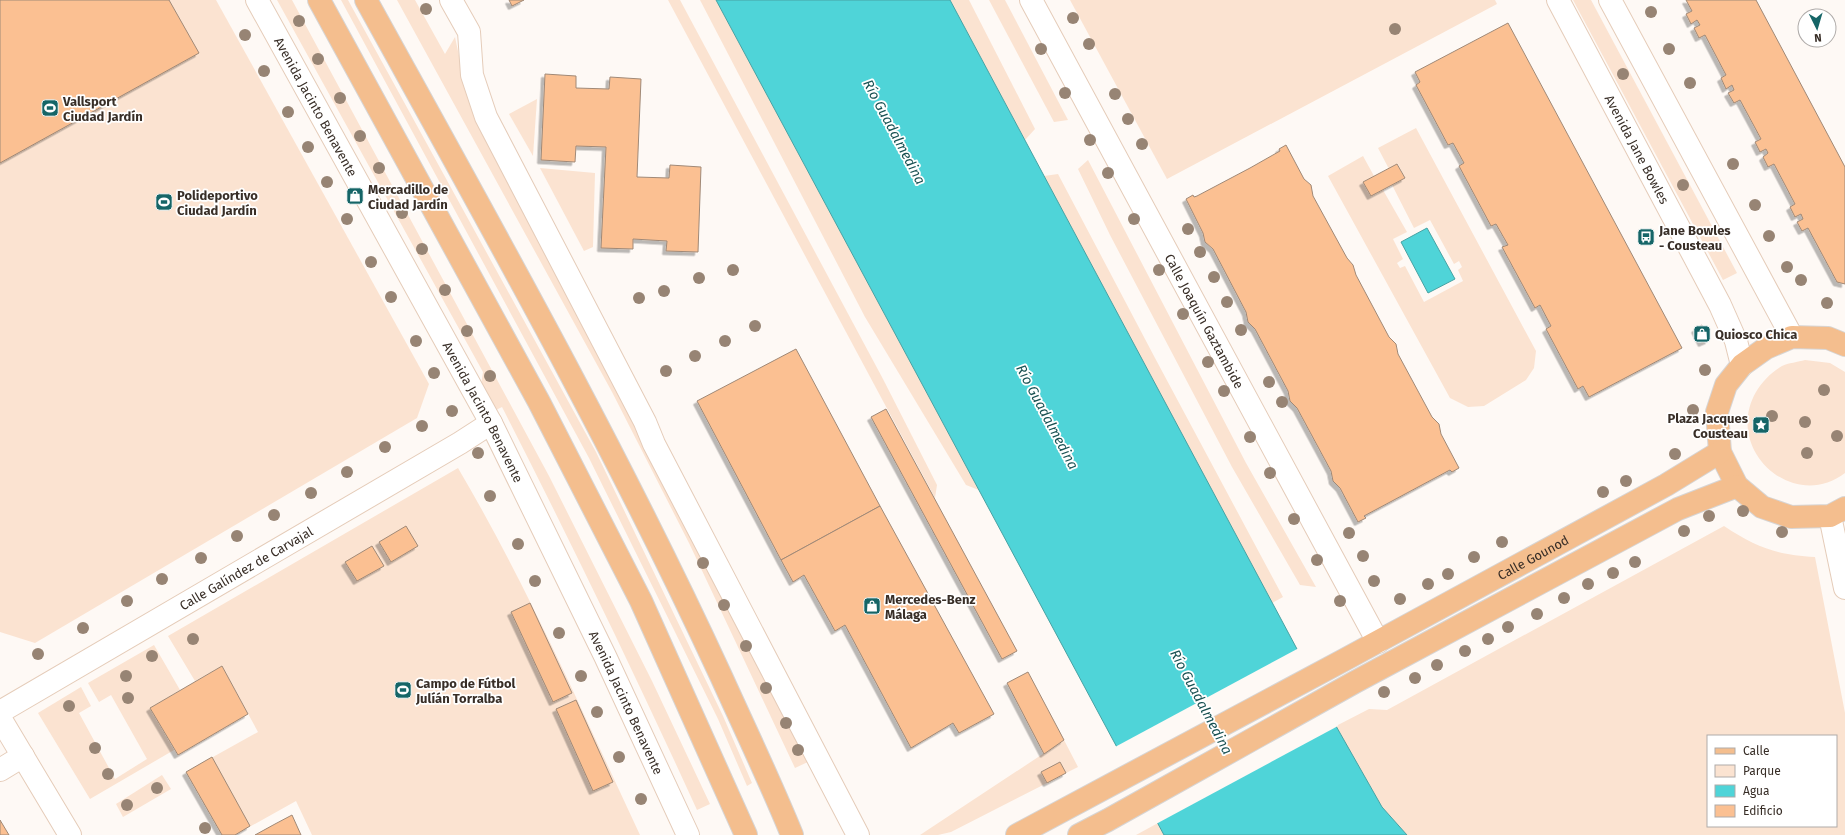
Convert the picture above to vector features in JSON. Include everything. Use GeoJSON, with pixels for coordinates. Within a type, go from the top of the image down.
{"type":"FeatureCollection","features":[{"type":"Feature","properties":{"kind":"main road"},"geometry":{"type":"LineString","coordinates":[[319,0],[539,402],[641,601],[746,835]]}},
{"type":"Feature","properties":{"kind":"main road"},"geometry":{"type":"LineString","coordinates":[[366,0],[578,387],[679,585],[774,792],[792,835]]}},
{"type":"Feature","properties":{"kind":"main road"},"geometry":{"type":"LineString","coordinates":[[1838,512],[1791,517],[1762,507],[1737,486],[1720,452],[1717,412],[1726,385],[1742,365],[1766,348],[1792,337],[1828,338],[1845,345]]}},
{"type":"Feature","properties":{"kind":"main road","name":"Calle Gounod"},"geometry":{"type":"LineString","coordinates":[[1017,835],[1378,642],[1666,485],[1720,452]]}},
{"type":"Feature","properties":{"kind":"main road","name":"Calle Gounod"},"geometry":{"type":"LineString","coordinates":[[1079,835],[1356,682],[1678,509],[1737,486]]}},
{"type":"Feature","properties":{"kind":"street","name":"Avenida Jacinto Benavente"},"geometry":{"type":"LineString","coordinates":[[257,0],[491,423],[605,656],[688,835]]}},
{"type":"Feature","properties":{"kind":"street"},"geometry":{"type":"LineString","coordinates":[[451,0],[469,32],[472,75],[486,117],[645,422],[661,458],[858,835]]}},
{"type":"Feature","properties":{"kind":"street","name":"Calle Joaquín Gaztambide"},"geometry":{"type":"LineString","coordinates":[[1031,0],[1378,642]]}},
{"type":"Feature","properties":{"kind":"street","name":"Avenida Jane Bowles"},"geometry":{"type":"LineString","coordinates":[[1558,0],[1720,305],[1736,341],[1742,365]]}},
{"type":"Feature","properties":{"kind":"street"},"geometry":{"type":"LineString","coordinates":[[1610,0],[1792,337]]}},
{"type":"Feature","properties":{"kind":"street","name":"Calle Galíndez de Carvajal"},"geometry":{"type":"LineString","coordinates":[[0,712],[460,443],[491,423]]}},
{"type":"Feature","properties":{"kind":"street"},"geometry":{"type":"LineString","coordinates":[[1838,512],[1845,588]]}},
{"type":"Feature","properties":{"kind":"street"},"geometry":{"type":"LineString","coordinates":[[0,718],[70,835]]}},
{"type":"Feature","properties":{"kind":"street"},"geometry":{"type":"LineString","coordinates":[[0,770],[23,756]]}},
{"type":"Feature","properties":{"kind":"green space","name":"Polideportivo Ciudad Jardín"},"geometry":{"type":"Polygon","coordinates":[[[0,0],[216,0],[429,384],[417,418],[35,643],[0,632],[0,0]]]}},
{"type":"Feature","properties":{"kind":"green space"},"geometry":{"type":"Polygon","coordinates":[[[277,0],[292,0],[549,476],[652,681],[710,804],[697,810],[602,607],[502,407],[492,412],[481,385],[483,372],[277,0]]]}},
{"type":"Feature","properties":{"kind":"green space"},"geometry":{"type":"Polygon","coordinates":[[[341,0],[348,0],[596,452],[723,716],[752,783],[747,786],[718,719],[589,458],[341,0]]]}},
{"type":"Feature","properties":{"kind":"green space"},"geometry":{"type":"Polygon","coordinates":[[[397,0],[415,0],[445,54],[455,37],[467,94],[482,130],[810,761],[795,768],[689,543],[612,392],[397,0]]]}},
{"type":"Feature","properties":{"kind":"green space"},"geometry":{"type":"Polygon","coordinates":[[[668,0],[680,0],[883,379],[937,485],[935,498],[668,0]]]}},
{"type":"Feature","properties":{"kind":"green space"},"geometry":{"type":"Polygon","coordinates":[[[700,0],[716,0],[979,490],[966,485],[865,317],[700,0]]]}},
{"type":"Feature","properties":{"kind":"green space"},"geometry":{"type":"Polygon","coordinates":[[[950,0],[969,0],[1035,129],[1025,140],[950,0]]]}},
{"type":"Feature","properties":{"kind":"green space"},"geometry":{"type":"Polygon","coordinates":[[[989,0],[1005,0],[1068,120],[1054,122],[989,0]]]}},
{"type":"Feature","properties":{"kind":"green space"},"geometry":{"type":"Polygon","coordinates":[[[1070,0],[1495,0],[1497,4],[1167,179],[1070,0]]]}},
{"type":"Feature","properties":{"kind":"green space"},"geometry":{"type":"Polygon","coordinates":[[[1573,0],[1591,0],[1737,273],[1723,280],[1573,0]]]}},
{"type":"Feature","properties":{"kind":"green space"},"geometry":{"type":"Polygon","coordinates":[[[537,99],[533,156],[509,114],[537,99]]]}},
{"type":"Feature","properties":{"kind":"green space"},"geometry":{"type":"Polygon","coordinates":[[[1416,128],[1536,351],[1534,368],[1526,380],[1484,406],[1468,407],[1450,398],[1328,176],[1363,156],[1374,176],[1364,182],[1371,196],[1383,190],[1407,232],[1393,239],[1403,259],[1397,263],[1400,268],[1405,266],[1424,302],[1463,281],[1458,270],[1462,267],[1459,261],[1454,264],[1430,220],[1414,228],[1392,185],[1405,178],[1398,164],[1389,169],[1378,148],[1416,128]]]}},
{"type":"Feature","properties":{"kind":"green space"},"geometry":{"type":"Polygon","coordinates":[[[1088,160],[1246,463],[1316,587],[1300,585],[1232,467],[1110,235],[1078,169],[1088,160]]]}},
{"type":"Feature","properties":{"kind":"green space"},"geometry":{"type":"Polygon","coordinates":[[[540,168],[595,173],[593,247],[584,251],[540,168]]]}},
{"type":"Feature","properties":{"kind":"green space"},"geometry":{"type":"Polygon","coordinates":[[[1058,174],[1283,597],[1272,603],[1044,176],[1058,174]]]}},
{"type":"Feature","properties":{"kind":"green space"},"geometry":{"type":"Polygon","coordinates":[[[1805,360],[1830,363],[1845,372],[1845,473],[1825,483],[1805,485],[1785,480],[1769,469],[1756,453],[1749,434],[1748,413],[1756,392],[1771,374],[1784,365],[1805,360]]]}},
{"type":"Feature","properties":{"kind":"green space","name":"Campo de Fútbol Julíán Torralba"},"geometry":{"type":"Polygon","coordinates":[[[458,468],[531,603],[640,835],[312,835],[296,801],[235,835],[222,835],[186,772],[258,732],[222,666],[195,681],[168,636],[458,468]]]}},
{"type":"Feature","properties":{"kind":"green space"},"geometry":{"type":"Polygon","coordinates":[[[1724,526],[1767,549],[1801,556],[1815,557],[1845,713],[1845,835],[1407,835],[1382,807],[1336,726],[1369,709],[1387,710],[1724,526]]]}},
{"type":"Feature","properties":{"kind":"green space"},"geometry":{"type":"Polygon","coordinates":[[[154,645],[180,690],[150,708],[174,750],[90,799],[38,713],[81,687],[91,706],[79,713],[115,779],[147,759],[111,695],[99,702],[88,683],[154,645]]]}},
{"type":"Feature","properties":{"kind":"green space"},"geometry":{"type":"Polygon","coordinates":[[[1064,740],[1078,767],[1066,773],[1060,762],[1041,772],[1047,783],[951,832],[938,835],[920,835],[1064,740]]]}},
{"type":"Feature","properties":{"kind":"green space"},"geometry":{"type":"Polygon","coordinates":[[[162,775],[171,789],[123,817],[116,804],[162,775]]]}},
{"type":"Feature","properties":{"kind":"green space"},"geometry":{"type":"Polygon","coordinates":[[[1158,823],[1164,835],[1136,835],[1158,823]]]}},
{"type":"Feature","properties":{"kind":"water","name":"Río Guadalmedina"},"geometry":{"type":"Polygon","coordinates":[[[716,0],[950,0],[1297,649],[1336,726],[1382,807],[1407,835],[1164,835],[716,0]]]}},
{"type":"Feature","properties":{"kind":"water"},"geometry":{"type":"Polygon","coordinates":[[[1427,228],[1455,279],[1428,293],[1401,242],[1427,228]]]}},
{"type":"Feature","properties":{"kind":"pier"},"geometry":{"type":"Polygon","coordinates":[[[1299,648],[1338,726],[1156,824],[1115,747],[1299,648]]]}},
{"type":"Feature","properties":{"kind":"building","name":"Vallsport Ciudad Jardín"},"geometry":{"type":"Polygon","coordinates":[[[0,0],[169,0],[199,53],[0,163],[0,0]]]}},
{"type":"Feature","properties":{"kind":"building"},"geometry":{"type":"Polygon","coordinates":[[[509,0],[524,0],[512,6],[509,0]]]}},
{"type":"Feature","properties":{"kind":"building"},"geometry":{"type":"Polygon","coordinates":[[[1686,0],[1756,0],[1845,167],[1845,284],[1837,282],[1808,228],[1802,231],[1797,222],[1803,219],[1801,214],[1795,217],[1790,207],[1795,204],[1774,164],[1768,167],[1763,157],[1768,153],[1766,149],[1760,152],[1755,142],[1761,139],[1740,100],[1734,103],[1728,93],[1734,90],[1732,85],[1726,89],[1721,78],[1726,75],[1705,35],[1699,38],[1694,28],[1700,25],[1697,20],[1691,24],[1686,14],[1692,11],[1686,0]]]}},
{"type":"Feature","properties":{"kind":"building"},"geometry":{"type":"Polygon","coordinates":[[[1508,23],[1682,348],[1589,397],[1583,386],[1578,389],[1546,329],[1551,326],[1540,305],[1535,308],[1502,247],[1508,245],[1496,224],[1491,226],[1459,166],[1464,163],[1453,143],[1448,145],[1416,85],[1420,82],[1415,72],[1508,23]]]}},
{"type":"Feature","properties":{"kind":"building"},"geometry":{"type":"Polygon","coordinates":[[[545,74],[576,76],[576,88],[609,89],[610,77],[641,79],[637,177],[669,178],[670,165],[701,167],[698,252],[666,251],[667,241],[633,239],[633,249],[601,248],[606,147],[576,146],[575,162],[541,160],[545,74]]]}},
{"type":"Feature","properties":{"kind":"building"},"geometry":{"type":"Polygon","coordinates":[[[1286,145],[1304,179],[1311,185],[1313,196],[1347,258],[1353,265],[1356,275],[1389,337],[1396,344],[1398,354],[1432,417],[1439,424],[1441,434],[1459,468],[1452,472],[1450,470],[1448,471],[1364,516],[1366,518],[1358,522],[1340,488],[1333,481],[1331,471],[1297,408],[1290,401],[1288,391],[1255,329],[1248,322],[1246,312],[1213,249],[1205,242],[1203,233],[1186,199],[1193,195],[1194,197],[1197,196],[1250,168],[1280,151],[1279,149],[1286,145]]]}},
{"type":"Feature","properties":{"kind":"building"},"geometry":{"type":"Polygon","coordinates":[[[1397,164],[1405,178],[1371,196],[1363,182],[1397,164]]]}},
{"type":"Feature","properties":{"kind":"building","name":"Quiosco Chica"},"geometry":{"type":"Polygon","coordinates":[[[1702,325],[1709,340],[1702,343],[1695,329],[1702,325]]]}},
{"type":"Feature","properties":{"kind":"building"},"geometry":{"type":"Polygon","coordinates":[[[796,349],[880,506],[781,560],[697,401],[796,349]]]}},
{"type":"Feature","properties":{"kind":"building"},"geometry":{"type":"Polygon","coordinates":[[[886,409],[1017,651],[1002,659],[871,417],[886,409]]]}},
{"type":"Feature","properties":{"kind":"building"},"geometry":{"type":"Polygon","coordinates":[[[880,506],[994,714],[959,733],[953,723],[911,748],[845,625],[835,631],[804,575],[793,582],[781,560],[880,506]]]}},
{"type":"Feature","properties":{"kind":"building"},"geometry":{"type":"Polygon","coordinates":[[[406,526],[418,546],[391,562],[379,542],[406,526]]]}},
{"type":"Feature","properties":{"kind":"building"},"geometry":{"type":"Polygon","coordinates":[[[372,546],[384,566],[357,581],[345,562],[372,546]]]}},
{"type":"Feature","properties":{"kind":"building"},"geometry":{"type":"Polygon","coordinates":[[[530,603],[572,693],[553,702],[511,612],[530,603]]]}},
{"type":"Feature","properties":{"kind":"building"},"geometry":{"type":"Polygon","coordinates":[[[222,666],[248,714],[178,755],[150,708],[222,666]]]}},
{"type":"Feature","properties":{"kind":"building"},"geometry":{"type":"Polygon","coordinates":[[[1028,672],[1064,740],[1044,754],[1007,683],[1028,672]]]}},
{"type":"Feature","properties":{"kind":"building"},"geometry":{"type":"Polygon","coordinates":[[[576,700],[613,782],[593,791],[556,709],[576,700]]]}},
{"type":"Feature","properties":{"kind":"building"},"geometry":{"type":"Polygon","coordinates":[[[212,757],[250,826],[235,835],[222,835],[186,772],[212,757]]]}},
{"type":"Feature","properties":{"kind":"building"},"geometry":{"type":"Polygon","coordinates":[[[1060,762],[1066,773],[1047,783],[1041,772],[1060,762]]]}},
{"type":"Feature","properties":{"kind":"building"},"geometry":{"type":"Polygon","coordinates":[[[292,815],[301,835],[255,835],[275,824],[292,815]]]}},
{"type":"Feature","properties":{"kind":"building"},"geometry":{"type":"Polygon","coordinates":[[[0,820],[9,835],[0,835],[0,820]]]}},
{"type":"Feature","properties":{"kind":"place","name":"Vallsport Ciudad Jardín"},"geometry":{"type":"Point","coordinates":[50,108]}},
{"type":"Feature","properties":{"kind":"place","name":"Mercadillo de Ciudad Jardín"},"geometry":{"type":"Point","coordinates":[355,196]}},
{"type":"Feature","properties":{"kind":"place","name":"Polideportivo Ciudad Jardín"},"geometry":{"type":"Point","coordinates":[164,202]}},
{"type":"Feature","properties":{"kind":"place","name":"Jane Bowles - Cousteau"},"geometry":{"type":"Point","coordinates":[1646,237]}},
{"type":"Feature","properties":{"kind":"place","name":"Quiosco Chica"},"geometry":{"type":"Point","coordinates":[1702,334]}},
{"type":"Feature","properties":{"kind":"place","name":"Plaza Jacques Cousteau"},"geometry":{"type":"Point","coordinates":[1761,425]}},
{"type":"Feature","properties":{"kind":"place","name":"Mercedes-Benz Málaga"},"geometry":{"type":"Point","coordinates":[872,606]}},
{"type":"Feature","properties":{"kind":"place","name":"Campo de Fútbol Julíán Torralba"},"geometry":{"type":"Point","coordinates":[403,690]}}]}
